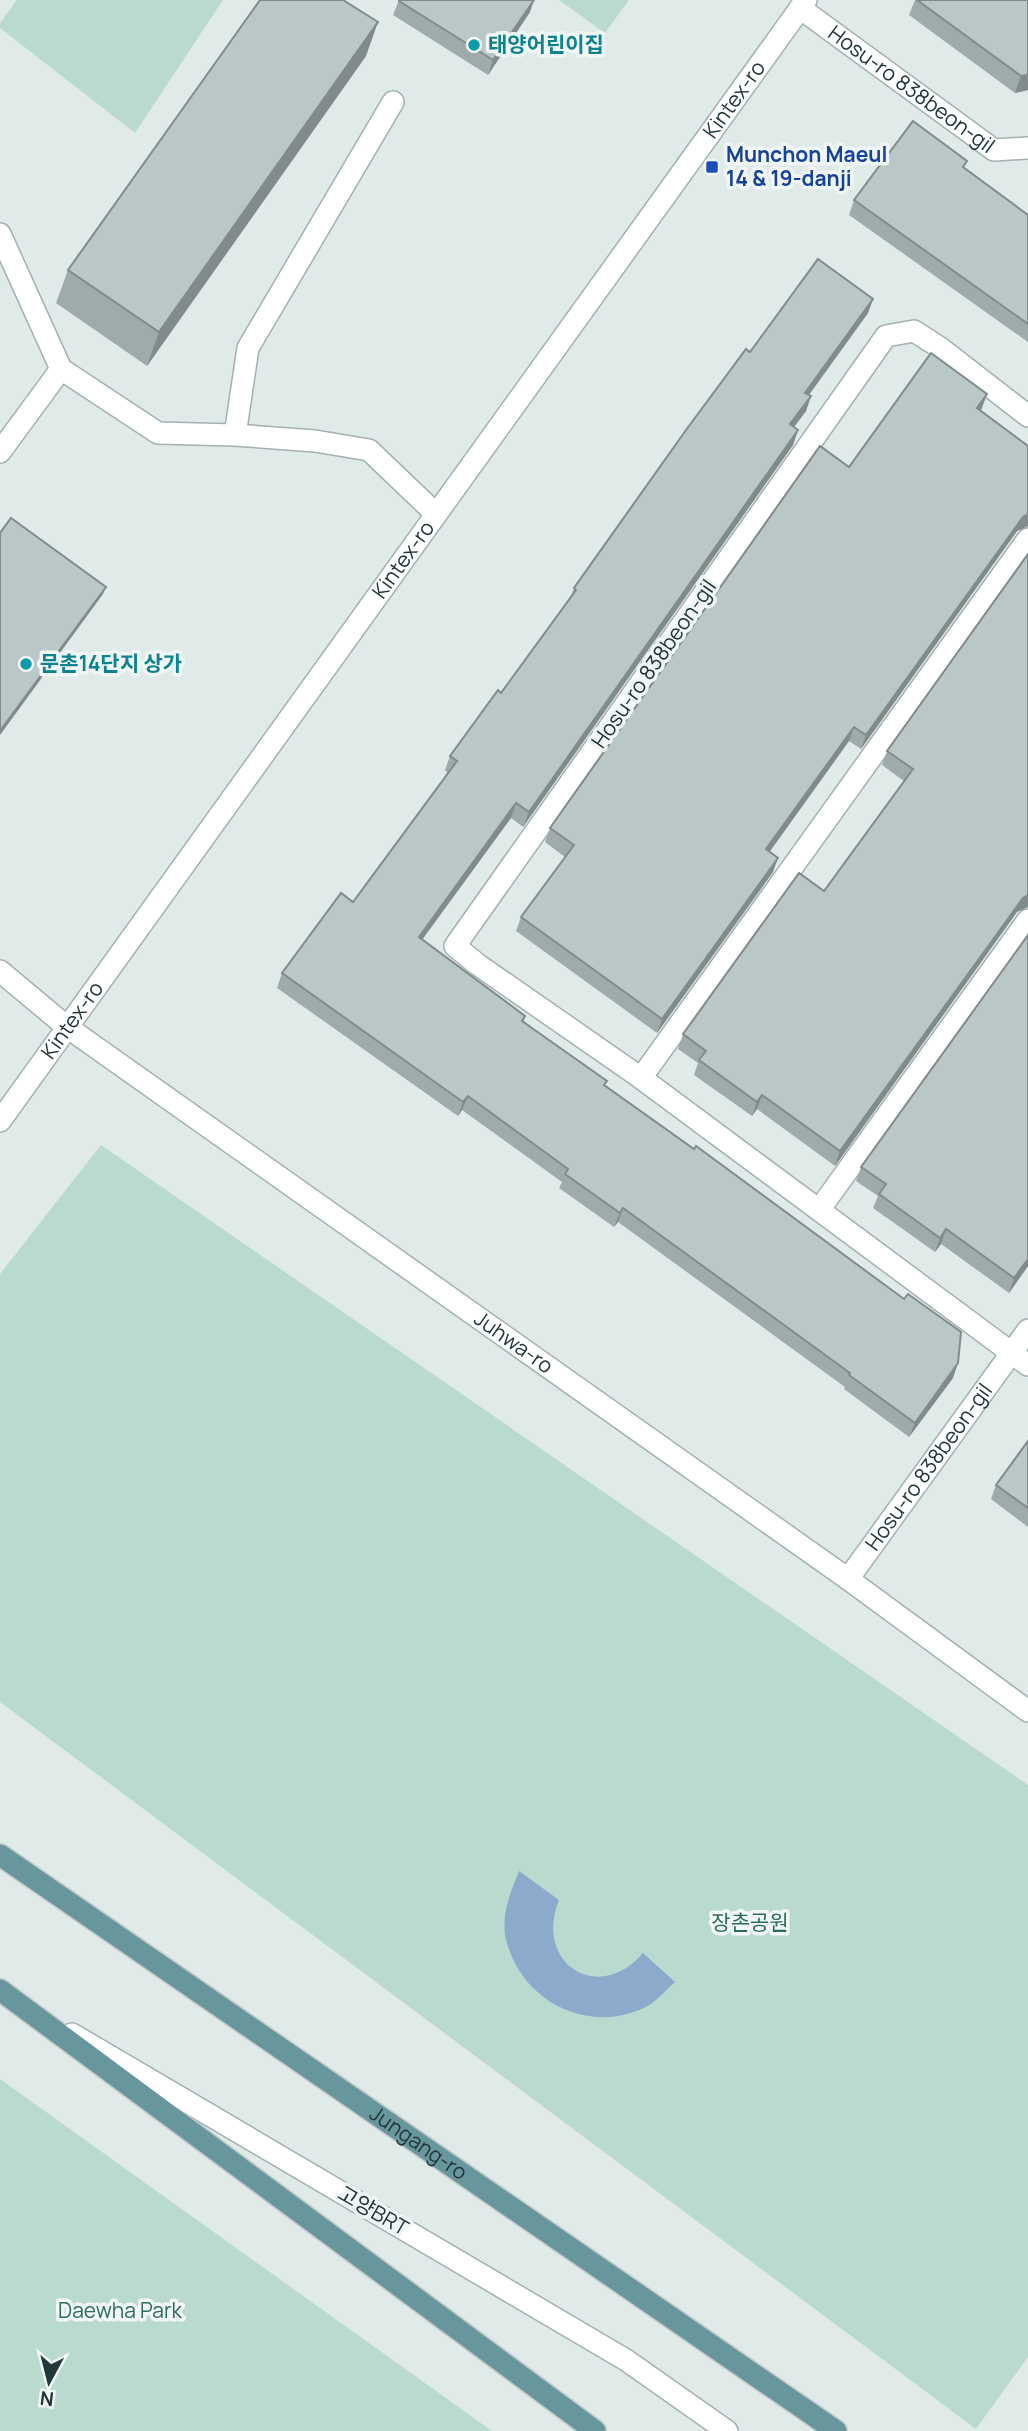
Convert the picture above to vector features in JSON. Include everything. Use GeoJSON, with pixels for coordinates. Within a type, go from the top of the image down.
{"type":"FeatureCollection","features":[{"type":"Feature","properties":{"kind":"main road","name":"Jungang-ro"},"geometry":{"type":"LineString","coordinates":[[0,1855],[836,2431]]}},
{"type":"Feature","properties":{"kind":"main road"},"geometry":{"type":"LineString","coordinates":[[7,1995],[595,2431]]}},
{"type":"Feature","properties":{"kind":"street","name":"Hosu-ro 838beon-gil"},"geometry":{"type":"LineString","coordinates":[[803,4],[994,150],[1028,148]]}},
{"type":"Feature","properties":{"kind":"street","name":"Kintex-ro"},"geometry":{"type":"LineString","coordinates":[[0,1121],[803,4]]}},
{"type":"Feature","properties":{"kind":"street"},"geometry":{"type":"LineString","coordinates":[[235,435],[248,348],[393,102]]}},
{"type":"Feature","properties":{"kind":"street"},"geometry":{"type":"LineString","coordinates":[[0,234],[61,369],[158,433],[315,441],[369,450],[436,513]]}},
{"type":"Feature","properties":{"kind":"street","name":"Hosu-ro 838beon-gil"},"geometry":{"type":"LineString","coordinates":[[1020,1359],[641,1078],[455,946],[886,336],[914,331],[939,346],[1028,416]]}},
{"type":"Feature","properties":{"kind":"street"},"geometry":{"type":"LineString","coordinates":[[0,452],[61,369]]}},
{"type":"Feature","properties":{"kind":"street"},"geometry":{"type":"LineString","coordinates":[[641,1078],[1028,540]]}},
{"type":"Feature","properties":{"kind":"street"},"geometry":{"type":"LineString","coordinates":[[819,1210],[1028,920]]}},
{"type":"Feature","properties":{"kind":"street","name":"Juhwa-ro"},"geometry":{"type":"LineString","coordinates":[[0,971],[67,1027],[848,1579],[1028,1711]]}},
{"type":"Feature","properties":{"kind":"street","name":"Hosu-ro 838beon-gil"},"geometry":{"type":"LineString","coordinates":[[848,1579],[1020,1359],[1028,1330]]}},
{"type":"Feature","properties":{"kind":"street","name":"고양BRT"},"geometry":{"type":"LineString","coordinates":[[7,1995],[626,2360],[727,2431]]}},
{"type":"Feature","properties":{"kind":"street"},"geometry":{"type":"LineString","coordinates":[[772,2387],[818,2431]]}},
{"type":"Feature","properties":{"kind":"green space"},"geometry":{"type":"Polygon","coordinates":[[[17,0],[223,0],[135,133],[0,28],[0,23],[17,0]]]}},
{"type":"Feature","properties":{"kind":"green space"},"geometry":{"type":"Polygon","coordinates":[[[559,0],[629,0],[605,33],[559,0]]]}},
{"type":"Feature","properties":{"kind":"green space","name":"장촌공원"},"geometry":{"type":"Polygon","coordinates":[[[101,1145],[1028,1785],[1028,2357],[976,2429],[0,1702],[0,1274],[101,1145]]]}},
{"type":"Feature","properties":{"kind":"green space","name":"Daewha Park"},"geometry":{"type":"Polygon","coordinates":[[[0,2079],[492,2431],[0,2431],[0,2079]]]}},
{"type":"Feature","properties":{"kind":"water"},"geometry":{"type":"Polygon","coordinates":[[[519,1871],[559,1900],[553,1923],[555,1943],[563,1959],[575,1970],[590,1976],[608,1976],[626,1968],[643,1953],[675,1982],[651,2004],[628,2014],[605,2017],[582,2015],[560,2007],[541,1995],[524,1978],[512,1958],[505,1934],[506,1910],[519,1871]]]}},
{"type":"Feature","properties":{"kind":"building"},"geometry":{"type":"Polygon","coordinates":[[[260,0],[343,0],[378,22],[159,332],[68,270],[260,0]]]}},
{"type":"Feature","properties":{"kind":"building","name":"태양어린이집"},"geometry":{"type":"Polygon","coordinates":[[[399,0],[534,0],[493,60],[399,0]]]}},
{"type":"Feature","properties":{"kind":"building"},"geometry":{"type":"Polygon","coordinates":[[[917,0],[1028,0],[1028,75],[1021,76],[917,0]]]}},
{"type":"Feature","properties":{"kind":"building"},"geometry":{"type":"Polygon","coordinates":[[[913,121],[967,161],[963,167],[1028,215],[1028,324],[854,200],[913,121]]]}},
{"type":"Feature","properties":{"kind":"building"},"geometry":{"type":"Polygon","coordinates":[[[818,259],[873,299],[805,393],[811,396],[790,424],[798,430],[529,812],[516,803],[419,937],[525,1016],[522,1021],[607,1081],[604,1085],[694,1149],[696,1146],[904,1299],[908,1294],[961,1332],[958,1363],[915,1423],[623,1208],[620,1213],[565,1174],[568,1169],[468,1096],[463,1102],[282,973],[341,893],[353,902],[457,761],[450,756],[498,690],[501,693],[576,590],[574,588],[686,430],[746,349],[750,352],[818,259]]]}},
{"type":"Feature","properties":{"kind":"building"},"geometry":{"type":"Polygon","coordinates":[[[931,353],[987,394],[977,408],[1028,446],[1028,514],[1023,517],[866,735],[854,727],[766,849],[778,858],[662,1019],[521,917],[574,845],[550,828],[820,446],[849,467],[931,353]]]}},
{"type":"Feature","properties":{"kind":"building","name":"문촌14단지 상가"},"geometry":{"type":"Polygon","coordinates":[[[11,518],[106,587],[0,731],[0,533],[11,518]]]}},
{"type":"Feature","properties":{"kind":"building"},"geometry":{"type":"Polygon","coordinates":[[[1028,554],[1028,895],[1023,898],[840,1151],[762,1095],[757,1102],[699,1060],[706,1051],[683,1034],[799,873],[824,891],[913,769],[887,751],[1028,554]]]}},
{"type":"Feature","properties":{"kind":"building"},"geometry":{"type":"Polygon","coordinates":[[[1028,935],[1028,1259],[1014,1278],[946,1229],[940,1238],[879,1194],[886,1184],[861,1167],[1028,935]]]}},
{"type":"Feature","properties":{"kind":"building"},"geometry":{"type":"Polygon","coordinates":[[[1028,1441],[1028,1508],[996,1485],[1028,1441]]]}},
{"type":"Feature","properties":{"kind":"place","name":"태양어린이집"},"geometry":{"type":"Point","coordinates":[474,45]}},
{"type":"Feature","properties":{"kind":"place","name":"Munchon Maeul 14 & 19-danji"},"geometry":{"type":"Point","coordinates":[712,167]}},
{"type":"Feature","properties":{"kind":"place","name":"문촌14단지 상가"},"geometry":{"type":"Point","coordinates":[26,664]}}]}
